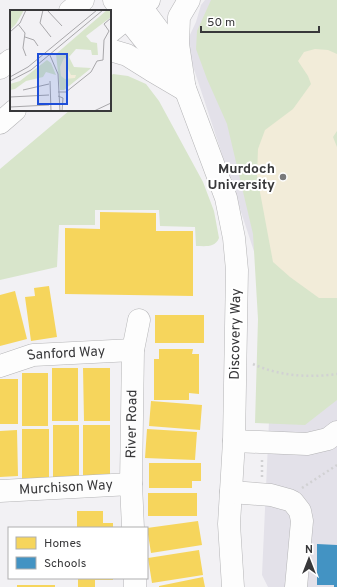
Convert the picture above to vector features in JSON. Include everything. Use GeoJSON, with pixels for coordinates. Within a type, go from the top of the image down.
{"type":"FeatureCollection","features":[{"type":"Feature","properties":{"kind":"main road"},"geometry":{"type":"LineString","coordinates":[[71,10],[83,0]]}},
{"type":"Feature","properties":{"kind":"main road","name":"Discovery Way"},"geometry":{"type":"LineString","coordinates":[[114,0],[138,6],[185,90],[226,198],[234,238],[238,270],[234,441],[229,524],[233,587]]}},
{"type":"Feature","properties":{"kind":"main road"},"geometry":{"type":"LineString","coordinates":[[185,90],[178,44],[179,17],[190,0]]}},
{"type":"Feature","properties":{"kind":"main road"},"geometry":{"type":"LineString","coordinates":[[111,31],[138,6]]}},
{"type":"Feature","properties":{"kind":"main road"},"geometry":{"type":"LineString","coordinates":[[111,50],[127,55],[185,90]]}},
{"type":"Feature","properties":{"kind":"main road"},"geometry":{"type":"LineString","coordinates":[[0,68],[10,61]]}},
{"type":"Feature","properties":{"kind":"main road"},"geometry":{"type":"LineString","coordinates":[[0,122],[14,111]]}},
{"type":"Feature","properties":{"kind":"main road","name":"River Road"},"geometry":{"type":"LineString","coordinates":[[133,527],[131,484],[133,350],[139,320]]}},
{"type":"Feature","properties":{"kind":"main road","name":"Sanford Way"},"geometry":{"type":"LineString","coordinates":[[0,366],[32,355],[133,350]]}},
{"type":"Feature","properties":{"kind":"main road"},"geometry":{"type":"LineString","coordinates":[[234,441],[307,444],[328,439],[337,432]]}},
{"type":"Feature","properties":{"kind":"main road","name":"Murchison Way"},"geometry":{"type":"LineString","coordinates":[[0,490],[131,484]]}},
{"type":"Feature","properties":{"kind":"main road"},"geometry":{"type":"LineString","coordinates":[[231,492],[272,495],[293,502],[300,511],[302,521],[296,587]]}},
{"type":"Feature","properties":{"kind":"path"},"geometry":{"type":"LineString","coordinates":[[250,363],[263,368],[307,376],[337,374]]}},
{"type":"Feature","properties":{"kind":"path"},"geometry":{"type":"LineString","coordinates":[[256,477],[262,478],[262,459]]}},
{"type":"Feature","properties":{"kind":"path"},"geometry":{"type":"LineString","coordinates":[[297,491],[337,465]]}},
{"type":"Feature","properties":{"kind":"shaded area","name":"Murdoch University"},"geometry":{"type":"Polygon","coordinates":[[[205,0],[337,0],[337,587],[268,587],[262,575],[274,312],[185,42],[196,22],[201,5],[205,0]]]}},
{"type":"Feature","properties":{"kind":"green space","name":"Murdoch University"},"geometry":{"type":"Polygon","coordinates":[[[211,0],[337,0],[337,400],[305,425],[255,423],[258,319],[253,234],[227,124],[207,79],[196,49],[197,31],[211,0]]]}},
{"type":"Feature","properties":{"kind":"green space"},"geometry":{"type":"Polygon","coordinates":[[[113,74],[128,76],[146,84],[159,101],[203,182],[214,211],[219,238],[212,245],[196,246],[195,227],[160,226],[159,210],[95,210],[95,225],[59,225],[57,267],[0,280],[0,169],[69,111],[111,111],[111,76],[113,74]]]}},
{"type":"Feature","properties":{"kind":"sand"},"geometry":{"type":"Polygon","coordinates":[[[315,49],[328,50],[337,54],[337,131],[333,137],[337,147],[337,298],[319,298],[290,277],[273,262],[257,176],[258,149],[265,130],[293,109],[311,84],[308,76],[298,61],[304,52],[315,49]]]}},
{"type":"Feature","properties":{"kind":"building: Homes"},"geometry":{"type":"Polygon","coordinates":[[[100,212],[156,213],[156,231],[193,231],[193,296],[65,294],[65,228],[100,229],[100,212]]]}},
{"type":"Feature","properties":{"kind":"building: Homes"},"geometry":{"type":"Polygon","coordinates":[[[49,286],[57,337],[31,341],[25,297],[35,296],[34,288],[49,286]]]}},
{"type":"Feature","properties":{"kind":"building: Homes"},"geometry":{"type":"Polygon","coordinates":[[[15,291],[27,339],[0,346],[0,295],[15,291]]]}},
{"type":"Feature","properties":{"kind":"building: Homes"},"geometry":{"type":"Polygon","coordinates":[[[155,315],[204,315],[204,343],[155,343],[155,315]]]}},
{"type":"Feature","properties":{"kind":"building: Homes"},"geometry":{"type":"Polygon","coordinates":[[[159,349],[193,349],[192,354],[199,354],[199,394],[189,393],[189,400],[154,400],[154,359],[159,359],[159,349]]]}},
{"type":"Feature","properties":{"kind":"building: Homes"},"geometry":{"type":"Polygon","coordinates":[[[52,368],[78,368],[78,421],[52,421],[52,368]]]}},
{"type":"Feature","properties":{"kind":"building: Homes"},"geometry":{"type":"Polygon","coordinates":[[[83,368],[110,368],[110,421],[84,421],[83,368]]]}},
{"type":"Feature","properties":{"kind":"building: Homes"},"geometry":{"type":"Polygon","coordinates":[[[22,373],[48,373],[48,426],[22,426],[22,373]]]}},
{"type":"Feature","properties":{"kind":"building: Homes"},"geometry":{"type":"Polygon","coordinates":[[[0,379],[18,379],[18,424],[0,424],[0,379]]]}},
{"type":"Feature","properties":{"kind":"building: Homes"},"geometry":{"type":"Polygon","coordinates":[[[151,401],[202,405],[200,430],[149,426],[151,401]]]}},
{"type":"Feature","properties":{"kind":"building: Homes"},"geometry":{"type":"Polygon","coordinates":[[[53,425],[79,425],[79,478],[53,478],[53,425]]]}},
{"type":"Feature","properties":{"kind":"building: Homes"},"geometry":{"type":"Polygon","coordinates":[[[83,425],[110,425],[110,478],[83,478],[83,425]]]}},
{"type":"Feature","properties":{"kind":"building: Homes"},"geometry":{"type":"Polygon","coordinates":[[[22,429],[49,429],[49,482],[22,482],[22,429]]]}},
{"type":"Feature","properties":{"kind":"building: Homes"},"geometry":{"type":"Polygon","coordinates":[[[147,429],[197,432],[195,460],[145,458],[147,429]]]}},
{"type":"Feature","properties":{"kind":"building: Homes"},"geometry":{"type":"Polygon","coordinates":[[[17,430],[18,476],[0,477],[0,431],[17,430]]]}},
{"type":"Feature","properties":{"kind":"building: Homes"},"geometry":{"type":"Polygon","coordinates":[[[149,463],[201,463],[201,481],[192,481],[192,488],[149,488],[149,463]]]}},
{"type":"Feature","properties":{"kind":"building: Homes"},"geometry":{"type":"Polygon","coordinates":[[[148,493],[197,493],[197,516],[148,516],[148,493]]]}},
{"type":"Feature","properties":{"kind":"building: Homes"},"geometry":{"type":"Polygon","coordinates":[[[77,511],[103,511],[103,523],[113,523],[113,527],[77,527],[77,511]]]}},
{"type":"Feature","properties":{"kind":"building: Homes"},"geometry":{"type":"Polygon","coordinates":[[[198,521],[202,545],[151,553],[148,528],[198,521]]]}},
{"type":"Feature","properties":{"kind":"building: Homes"},"geometry":{"type":"Polygon","coordinates":[[[199,550],[203,575],[152,583],[148,558],[199,550]]]}},
{"type":"Feature","properties":{"kind":"building: Homes"},"geometry":{"type":"Polygon","coordinates":[[[203,577],[205,587],[159,587],[159,586],[203,577]]]}},
{"type":"Feature","properties":{"kind":"building: Homes"},"geometry":{"type":"Polygon","coordinates":[[[78,579],[113,579],[95,580],[95,587],[78,587],[78,579]]]}},
{"type":"Feature","properties":{"kind":"building: Homes"},"geometry":{"type":"Polygon","coordinates":[[[17,585],[55,585],[55,587],[17,587],[17,585]]]}},
{"type":"Feature","properties":{"kind":"building: Schools"},"geometry":{"type":"Polygon","coordinates":[[[317,544],[337,545],[337,587],[334,587],[334,585],[317,585],[317,544]]]}},
{"type":"Feature","properties":{"kind":"place","name":"Murdoch University"},"geometry":{"type":"Point","coordinates":[283,177]}}]}
